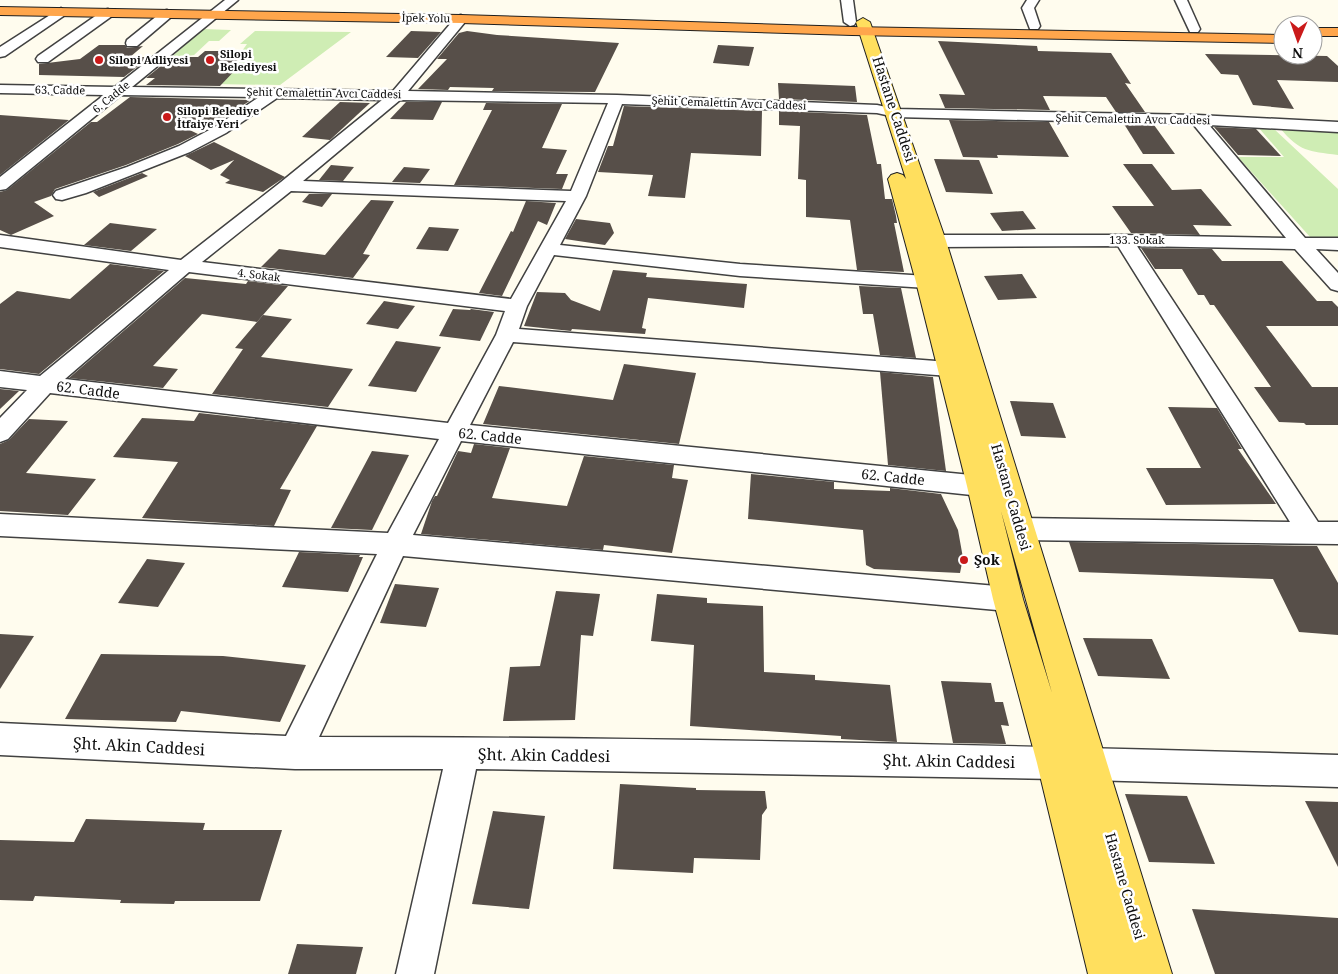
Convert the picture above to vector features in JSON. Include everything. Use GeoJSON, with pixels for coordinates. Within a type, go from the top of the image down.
{"type":"FeatureCollection","features":[{"type":"Feature","properties":{"kind":"highway"},"geometry":{"type":"LineString","coordinates":[[0,4],[221,7],[1273,31]]}},
{"type":"Feature","properties":{"kind":"highway","name":"İpek Yolu"},"geometry":{"type":"LineString","coordinates":[[0,11],[167,14],[221,7],[461,18],[856,21]]}},
{"type":"Feature","properties":{"kind":"highway"},"geometry":{"type":"LineString","coordinates":[[856,21],[1273,39]]}},
{"type":"Feature","properties":{"kind":"highway"},"geometry":{"type":"LineString","coordinates":[[1323,32],[1338,32]]}},
{"type":"Feature","properties":{"kind":"highway"},"geometry":{"type":"LineString","coordinates":[[1323,40],[1338,40]]}},
{"type":"Feature","properties":{"kind":"main road","name":"Hastane Caddesi"},"geometry":{"type":"LineString","coordinates":[[856,21],[886,111],[936,241],[1151,974]]}},
{"type":"Feature","properties":{"kind":"main road","name":"Hastane Caddesi"},"geometry":{"type":"LineString","coordinates":[[886,111],[948,369],[981,486],[1008,598],[1055,763],[1109,974]]}},
{"type":"Feature","properties":{"kind":"street"},"geometry":{"type":"LineString","coordinates":[[1033,0],[1028,8],[1034,26]]}},
{"type":"Feature","properties":{"kind":"street"},"geometry":{"type":"LineString","coordinates":[[1181,0],[1194,29]]}},
{"type":"Feature","properties":{"kind":"street","name":"6. Cadde"},"geometry":{"type":"LineString","coordinates":[[0,185],[221,7]]}},
{"type":"Feature","properties":{"kind":"street"},"geometry":{"type":"LineString","coordinates":[[0,54],[61,12]]}},
{"type":"Feature","properties":{"kind":"street"},"geometry":{"type":"LineString","coordinates":[[43,59],[108,13]]}},
{"type":"Feature","properties":{"kind":"street"},"geometry":{"type":"LineString","coordinates":[[132,43],[167,14]]}},
{"type":"Feature","properties":{"kind":"street"},"geometry":{"type":"LineString","coordinates":[[0,433],[44,385],[185,266],[287,186],[398,94],[461,18]]}},
{"type":"Feature","properties":{"kind":"street"},"geometry":{"type":"LineString","coordinates":[[0,40],[20,39]]}},
{"type":"Feature","properties":{"kind":"street","name":"63. Cadde"},"geometry":{"type":"LineString","coordinates":[[0,89],[119,91]]}},
{"type":"Feature","properties":{"kind":"street","name":"Şehit Cemalettin Avcı Caddesi"},"geometry":{"type":"LineString","coordinates":[[119,91],[617,99],[886,111],[1197,120],[1338,127]]}},
{"type":"Feature","properties":{"kind":"street"},"geometry":{"type":"LineString","coordinates":[[62,195],[158,160],[201,140],[274,93]]}},
{"type":"Feature","properties":{"kind":"street"},"geometry":{"type":"LineString","coordinates":[[295,753],[395,544],[506,335],[517,306],[577,196],[617,99]]}},
{"type":"Feature","properties":{"kind":"street"},"geometry":{"type":"LineString","coordinates":[[1197,120],[1338,285]]}},
{"type":"Feature","properties":{"kind":"street"},"geometry":{"type":"LineString","coordinates":[[287,186],[577,196]]}},
{"type":"Feature","properties":{"kind":"street"},"geometry":{"type":"LineString","coordinates":[[1124,240],[1311,533]]}},
{"type":"Feature","properties":{"kind":"street","name":"133. Sokak"},"geometry":{"type":"LineString","coordinates":[[936,241],[1124,240],[1338,244]]}},
{"type":"Feature","properties":{"kind":"street","name":"4. Sokak"},"geometry":{"type":"LineString","coordinates":[[0,241],[185,266],[517,306]]}},
{"type":"Feature","properties":{"kind":"street"},"geometry":{"type":"LineString","coordinates":[[548,249],[740,270],[927,282]]}},
{"type":"Feature","properties":{"kind":"street"},"geometry":{"type":"LineString","coordinates":[[506,335],[948,369]]}},
{"type":"Feature","properties":{"kind":"street","name":"62. Cadde"},"geometry":{"type":"LineString","coordinates":[[0,379],[454,432],[981,486]]}},
{"type":"Feature","properties":{"kind":"street"},"geometry":{"type":"LineString","coordinates":[[0,525],[395,544],[1008,598]]}},
{"type":"Feature","properties":{"kind":"street"},"geometry":{"type":"LineString","coordinates":[[1020,529],[1338,533]]}},
{"type":"Feature","properties":{"kind":"street","name":"Şht. Akin Caddesi"},"geometry":{"type":"LineString","coordinates":[[0,739],[295,753],[463,753],[1055,763],[1338,772]]}},
{"type":"Feature","properties":{"kind":"street"},"geometry":{"type":"LineString","coordinates":[[415,974],[463,753]]}},
{"type":"Feature","properties":{"kind":"green space"},"geometry":{"type":"Polygon","coordinates":[[[203,29],[231,30],[219,41],[209,41],[194,55],[167,61],[203,29]]]}},
{"type":"Feature","properties":{"kind":"green space"},"geometry":{"type":"Polygon","coordinates":[[[255,31],[351,32],[280,85],[212,84],[224,72],[236,72],[243,64],[239,63],[247,52],[242,51],[247,44],[240,44],[255,31]]]}},
{"type":"Feature","properties":{"kind":"green space"},"geometry":{"type":"Polygon","coordinates":[[[1258,127],[1273,128],[1338,189],[1338,239],[1311,238],[1238,157],[1284,157],[1258,127]]]}},
{"type":"Feature","properties":{"kind":"green space"},"geometry":{"type":"Polygon","coordinates":[[[1280,128],[1338,131],[1338,155],[1305,149],[1293,142],[1280,128]]]}},
{"type":"Feature","properties":{"kind":"building"},"geometry":{"type":"Polygon","coordinates":[[[411,31],[441,32],[418,58],[386,57],[411,31]]]}},
{"type":"Feature","properties":{"kind":"building"},"geometry":{"type":"Polygon","coordinates":[[[467,31],[497,35],[619,43],[595,92],[492,91],[494,88],[450,87],[448,90],[418,89],[447,59],[437,59],[459,33],[467,31]]]}},
{"type":"Feature","properties":{"kind":"building"},"geometry":{"type":"Polygon","coordinates":[[[938,41],[1037,46],[1038,51],[1111,53],[1131,84],[1125,83],[1145,112],[1116,112],[1106,97],[1043,96],[1050,110],[945,108],[939,94],[965,95],[938,41]]]}},
{"type":"Feature","properties":{"kind":"building","name":"Silopi Adliyesi"},"geometry":{"type":"Polygon","coordinates":[[[99,45],[125,45],[127,48],[143,46],[130,57],[150,57],[124,77],[39,75],[39,64],[80,59],[99,45]]]}},
{"type":"Feature","properties":{"kind":"building"},"geometry":{"type":"Polygon","coordinates":[[[718,45],[754,47],[749,66],[713,63],[718,45]]]}},
{"type":"Feature","properties":{"kind":"building"},"geometry":{"type":"Polygon","coordinates":[[[205,51],[231,51],[229,54],[243,54],[233,65],[240,65],[220,86],[146,85],[155,78],[146,78],[172,57],[198,57],[205,51]]]}},
{"type":"Feature","properties":{"kind":"building"},"geometry":{"type":"Polygon","coordinates":[[[1205,54],[1273,55],[1273,65],[1323,65],[1323,56],[1327,56],[1338,66],[1338,82],[1277,80],[1294,109],[1253,105],[1238,75],[1221,74],[1205,54]]]}},
{"type":"Feature","properties":{"kind":"building"},"geometry":{"type":"Polygon","coordinates":[[[778,83],[855,86],[857,102],[779,99],[778,83]]]}},
{"type":"Feature","properties":{"kind":"building","name":"Silopi Belediye İtfaiye Yeri"},"geometry":{"type":"Polygon","coordinates":[[[130,97],[251,100],[210,127],[177,124],[198,134],[126,165],[55,189],[51,196],[34,202],[54,216],[11,235],[0,230],[0,192],[7,190],[91,122],[97,122],[130,97]]]}},
{"type":"Feature","properties":{"kind":"building"},"geometry":{"type":"Polygon","coordinates":[[[340,102],[370,103],[330,140],[302,137],[340,102]]]}},
{"type":"Feature","properties":{"kind":"building"},"geometry":{"type":"Polygon","coordinates":[[[406,102],[442,102],[433,120],[390,119],[406,102]]]}},
{"type":"Feature","properties":{"kind":"building"},"geometry":{"type":"Polygon","coordinates":[[[486,103],[562,104],[542,148],[567,150],[556,174],[568,174],[562,189],[454,185],[492,110],[483,110],[486,103]]]}},
{"type":"Feature","properties":{"kind":"building"},"geometry":{"type":"Polygon","coordinates":[[[624,106],[762,111],[761,156],[691,153],[685,198],[648,196],[653,175],[598,172],[608,146],[613,146],[624,106]]]}},
{"type":"Feature","properties":{"kind":"building"},"geometry":{"type":"Polygon","coordinates":[[[779,111],[867,115],[877,164],[881,164],[885,199],[892,199],[897,223],[894,223],[904,272],[857,270],[850,220],[806,217],[806,180],[798,179],[800,126],[779,125],[779,111]]]}},
{"type":"Feature","properties":{"kind":"building"},"geometry":{"type":"Polygon","coordinates":[[[0,115],[69,120],[0,175],[0,115]]]}},
{"type":"Feature","properties":{"kind":"building"},"geometry":{"type":"Polygon","coordinates":[[[949,120],[1049,122],[1069,157],[997,155],[998,158],[963,157],[949,120]]]}},
{"type":"Feature","properties":{"kind":"building"},"geometry":{"type":"Polygon","coordinates":[[[1124,124],[1154,125],[1175,154],[1143,154],[1124,124]]]}},
{"type":"Feature","properties":{"kind":"building"},"geometry":{"type":"Polygon","coordinates":[[[1214,127],[1256,129],[1281,156],[1238,155],[1214,127]]]}},
{"type":"Feature","properties":{"kind":"building"},"geometry":{"type":"Polygon","coordinates":[[[214,142],[285,177],[263,192],[225,183],[230,180],[220,175],[234,160],[211,170],[185,156],[214,142]]]}},
{"type":"Feature","properties":{"kind":"building"},"geometry":{"type":"Polygon","coordinates":[[[934,159],[979,160],[993,194],[946,192],[934,159]]]}},
{"type":"Feature","properties":{"kind":"building"},"geometry":{"type":"Polygon","coordinates":[[[1123,164],[1152,164],[1172,190],[1201,189],[1232,226],[1193,225],[1200,235],[1131,233],[1112,206],[1154,206],[1123,164]]]}},
{"type":"Feature","properties":{"kind":"building"},"geometry":{"type":"Polygon","coordinates":[[[331,165],[354,167],[343,181],[319,180],[331,165]]]}},
{"type":"Feature","properties":{"kind":"building"},"geometry":{"type":"Polygon","coordinates":[[[404,167],[430,169],[420,183],[392,182],[404,167]]]}},
{"type":"Feature","properties":{"kind":"building"},"geometry":{"type":"Polygon","coordinates":[[[142,173],[148,176],[99,197],[93,192],[142,173]]]}},
{"type":"Feature","properties":{"kind":"building"},"geometry":{"type":"Polygon","coordinates":[[[309,194],[332,194],[322,207],[302,202],[309,194]]]}},
{"type":"Feature","properties":{"kind":"building"},"geometry":{"type":"Polygon","coordinates":[[[371,200],[394,201],[363,254],[370,255],[353,278],[261,267],[279,249],[325,255],[371,200]]]}},
{"type":"Feature","properties":{"kind":"building"},"geometry":{"type":"Polygon","coordinates":[[[526,201],[556,203],[547,225],[538,221],[502,296],[479,293],[511,231],[513,232],[526,201]]]}},
{"type":"Feature","properties":{"kind":"building"},"geometry":{"type":"Polygon","coordinates":[[[1023,211],[1036,229],[1002,231],[990,213],[1023,211]]]}},
{"type":"Feature","properties":{"kind":"building"},"geometry":{"type":"Polygon","coordinates":[[[576,219],[610,223],[614,233],[605,245],[565,239],[576,219]]]}},
{"type":"Feature","properties":{"kind":"building"},"geometry":{"type":"Polygon","coordinates":[[[110,223],[157,229],[131,251],[84,245],[110,223]]]}},
{"type":"Feature","properties":{"kind":"building"},"geometry":{"type":"Polygon","coordinates":[[[429,227],[459,229],[448,251],[416,249],[429,227]]]}},
{"type":"Feature","properties":{"kind":"building"},"geometry":{"type":"Polygon","coordinates":[[[1141,248],[1212,249],[1222,261],[1282,261],[1317,301],[1332,301],[1338,307],[1338,326],[1266,326],[1312,387],[1338,387],[1338,425],[1306,425],[1304,423],[1279,422],[1254,387],[1271,387],[1214,305],[1210,305],[1204,295],[1198,295],[1182,269],[1155,269],[1141,248]]]}},
{"type":"Feature","properties":{"kind":"building"},"geometry":{"type":"Polygon","coordinates":[[[110,264],[164,271],[39,374],[0,369],[0,304],[17,291],[70,299],[110,264]]]}},
{"type":"Feature","properties":{"kind":"building"},"geometry":{"type":"Polygon","coordinates":[[[613,270],[647,273],[646,277],[747,284],[744,308],[648,298],[642,328],[646,329],[645,334],[572,329],[571,331],[524,326],[537,292],[565,293],[571,300],[600,311],[613,270]]]}},
{"type":"Feature","properties":{"kind":"building"},"geometry":{"type":"Polygon","coordinates":[[[1022,274],[1037,298],[998,300],[984,276],[1022,274]]]}},
{"type":"Feature","properties":{"kind":"building"},"geometry":{"type":"Polygon","coordinates":[[[185,278],[246,284],[248,281],[288,286],[257,322],[202,314],[153,366],[178,369],[163,388],[69,378],[185,278]]]}},
{"type":"Feature","properties":{"kind":"building"},"geometry":{"type":"Polygon","coordinates":[[[859,286],[901,288],[916,358],[880,355],[873,314],[863,314],[859,286]]]}},
{"type":"Feature","properties":{"kind":"building"},"geometry":{"type":"Polygon","coordinates":[[[384,301],[415,306],[398,329],[366,324],[384,301]]]}},
{"type":"Feature","properties":{"kind":"building"},"geometry":{"type":"Polygon","coordinates":[[[453,309],[494,312],[480,341],[439,336],[453,309]]]}},
{"type":"Feature","properties":{"kind":"building"},"geometry":{"type":"Polygon","coordinates":[[[263,315],[292,319],[261,357],[353,369],[328,407],[212,394],[243,349],[235,348],[263,315]]]}},
{"type":"Feature","properties":{"kind":"building"},"geometry":{"type":"Polygon","coordinates":[[[396,341],[441,347],[416,392],[368,386],[396,341]]]}},
{"type":"Feature","properties":{"kind":"building"},"geometry":{"type":"Polygon","coordinates":[[[624,364],[696,373],[679,444],[483,424],[499,386],[613,400],[624,364]]]}},
{"type":"Feature","properties":{"kind":"building"},"geometry":{"type":"Polygon","coordinates":[[[880,372],[933,377],[946,471],[888,465],[880,372]]]}},
{"type":"Feature","properties":{"kind":"building"},"geometry":{"type":"Polygon","coordinates":[[[0,389],[19,391],[0,409],[0,389]]]}},
{"type":"Feature","properties":{"kind":"building"},"geometry":{"type":"Polygon","coordinates":[[[1010,401],[1053,403],[1066,438],[1021,436],[1010,401]]]}},
{"type":"Feature","properties":{"kind":"building"},"geometry":{"type":"Polygon","coordinates":[[[1168,407],[1217,408],[1242,449],[1238,449],[1276,504],[1166,505],[1146,468],[1201,468],[1168,407]]]}},
{"type":"Feature","properties":{"kind":"building"},"geometry":{"type":"Polygon","coordinates":[[[199,413],[317,426],[280,489],[291,490],[274,526],[142,518],[178,462],[113,457],[142,418],[194,421],[199,413]]]}},
{"type":"Feature","properties":{"kind":"building"},"geometry":{"type":"Polygon","coordinates":[[[29,419],[68,421],[26,473],[96,479],[68,515],[0,511],[0,444],[9,440],[29,419]]]}},
{"type":"Feature","properties":{"kind":"building"},"geometry":{"type":"Polygon","coordinates":[[[474,444],[510,448],[492,498],[567,506],[584,456],[674,465],[672,478],[688,480],[672,553],[604,545],[603,550],[421,534],[432,501],[437,496],[458,451],[471,453],[474,444]]]}},
{"type":"Feature","properties":{"kind":"building"},"geometry":{"type":"Polygon","coordinates":[[[372,451],[409,455],[372,530],[331,528],[372,451]]]}},
{"type":"Feature","properties":{"kind":"building"},"geometry":{"type":"Polygon","coordinates":[[[751,474],[834,482],[834,489],[890,491],[890,488],[941,494],[958,530],[963,558],[960,573],[874,569],[866,565],[863,530],[748,519],[751,474]]]}},
{"type":"Feature","properties":{"kind":"building"},"geometry":{"type":"Polygon","coordinates":[[[1069,542],[1317,546],[1338,583],[1338,635],[1299,632],[1273,579],[1079,572],[1069,542]]]}},
{"type":"Feature","properties":{"kind":"building"},"geometry":{"type":"Polygon","coordinates":[[[299,552],[360,555],[359,557],[363,557],[348,592],[282,587],[299,552]]]}},
{"type":"Feature","properties":{"kind":"building"},"geometry":{"type":"Polygon","coordinates":[[[147,559],[185,563],[158,607],[118,603],[147,559]]]}},
{"type":"Feature","properties":{"kind":"building"},"geometry":{"type":"Polygon","coordinates":[[[395,584],[439,588],[426,627],[380,623],[395,584]]]}},
{"type":"Feature","properties":{"kind":"building"},"geometry":{"type":"Polygon","coordinates":[[[556,591],[600,594],[593,636],[581,635],[575,720],[503,721],[510,667],[540,666],[556,591]]]}},
{"type":"Feature","properties":{"kind":"building"},"geometry":{"type":"Polygon","coordinates":[[[657,594],[707,598],[707,603],[763,606],[764,672],[815,675],[815,680],[890,685],[897,742],[841,739],[841,736],[690,726],[694,645],[651,641],[657,594]]]}},
{"type":"Feature","properties":{"kind":"building"},"geometry":{"type":"Polygon","coordinates":[[[0,634],[34,636],[0,689],[0,634]]]}},
{"type":"Feature","properties":{"kind":"building"},"geometry":{"type":"Polygon","coordinates":[[[1083,638],[1152,639],[1170,679],[1098,676],[1083,638]]]}},
{"type":"Feature","properties":{"kind":"building"},"geometry":{"type":"Polygon","coordinates":[[[101,654],[223,656],[306,665],[280,722],[181,711],[176,722],[65,719],[101,654]]]}},
{"type":"Feature","properties":{"kind":"building"},"geometry":{"type":"Polygon","coordinates":[[[941,681],[991,683],[995,702],[1003,702],[1009,726],[1001,725],[1006,744],[953,743],[941,681]]]}},
{"type":"Feature","properties":{"kind":"building"},"geometry":{"type":"Polygon","coordinates":[[[620,784],[696,788],[696,790],[765,791],[767,808],[762,815],[760,860],[694,858],[693,873],[613,869],[620,784]]]}},
{"type":"Feature","properties":{"kind":"building"},"geometry":{"type":"Polygon","coordinates":[[[1125,794],[1187,796],[1215,864],[1149,862],[1125,794]]]}},
{"type":"Feature","properties":{"kind":"building"},"geometry":{"type":"Polygon","coordinates":[[[1305,801],[1338,802],[1338,867],[1305,801]]]}},
{"type":"Feature","properties":{"kind":"building"},"geometry":{"type":"Polygon","coordinates":[[[493,811],[545,816],[529,909],[472,904],[493,811]]]}},
{"type":"Feature","properties":{"kind":"building"},"geometry":{"type":"Polygon","coordinates":[[[86,819],[205,823],[203,830],[282,830],[260,901],[175,901],[174,904],[120,903],[121,900],[35,896],[33,901],[0,900],[0,840],[74,842],[86,819]]]}},
{"type":"Feature","properties":{"kind":"building"},"geometry":{"type":"Polygon","coordinates":[[[1192,909],[1338,918],[1338,974],[1215,974],[1192,909]]]}},
{"type":"Feature","properties":{"kind":"building"},"geometry":{"type":"Polygon","coordinates":[[[297,944],[363,947],[356,974],[288,974],[297,944]]]}},
{"type":"Feature","properties":{"kind":"place","name":"Silopi Adliyesi"},"geometry":{"type":"Point","coordinates":[99,60]}},
{"type":"Feature","properties":{"kind":"place","name":"Silopi Belediyesi"},"geometry":{"type":"Point","coordinates":[210,60]}},
{"type":"Feature","properties":{"kind":"place","name":"Silopi Belediye İtfaiye Yeri"},"geometry":{"type":"Point","coordinates":[167,117]}},
{"type":"Feature","properties":{"kind":"place","name":"Şok"},"geometry":{"type":"Point","coordinates":[964,560]}}]}
